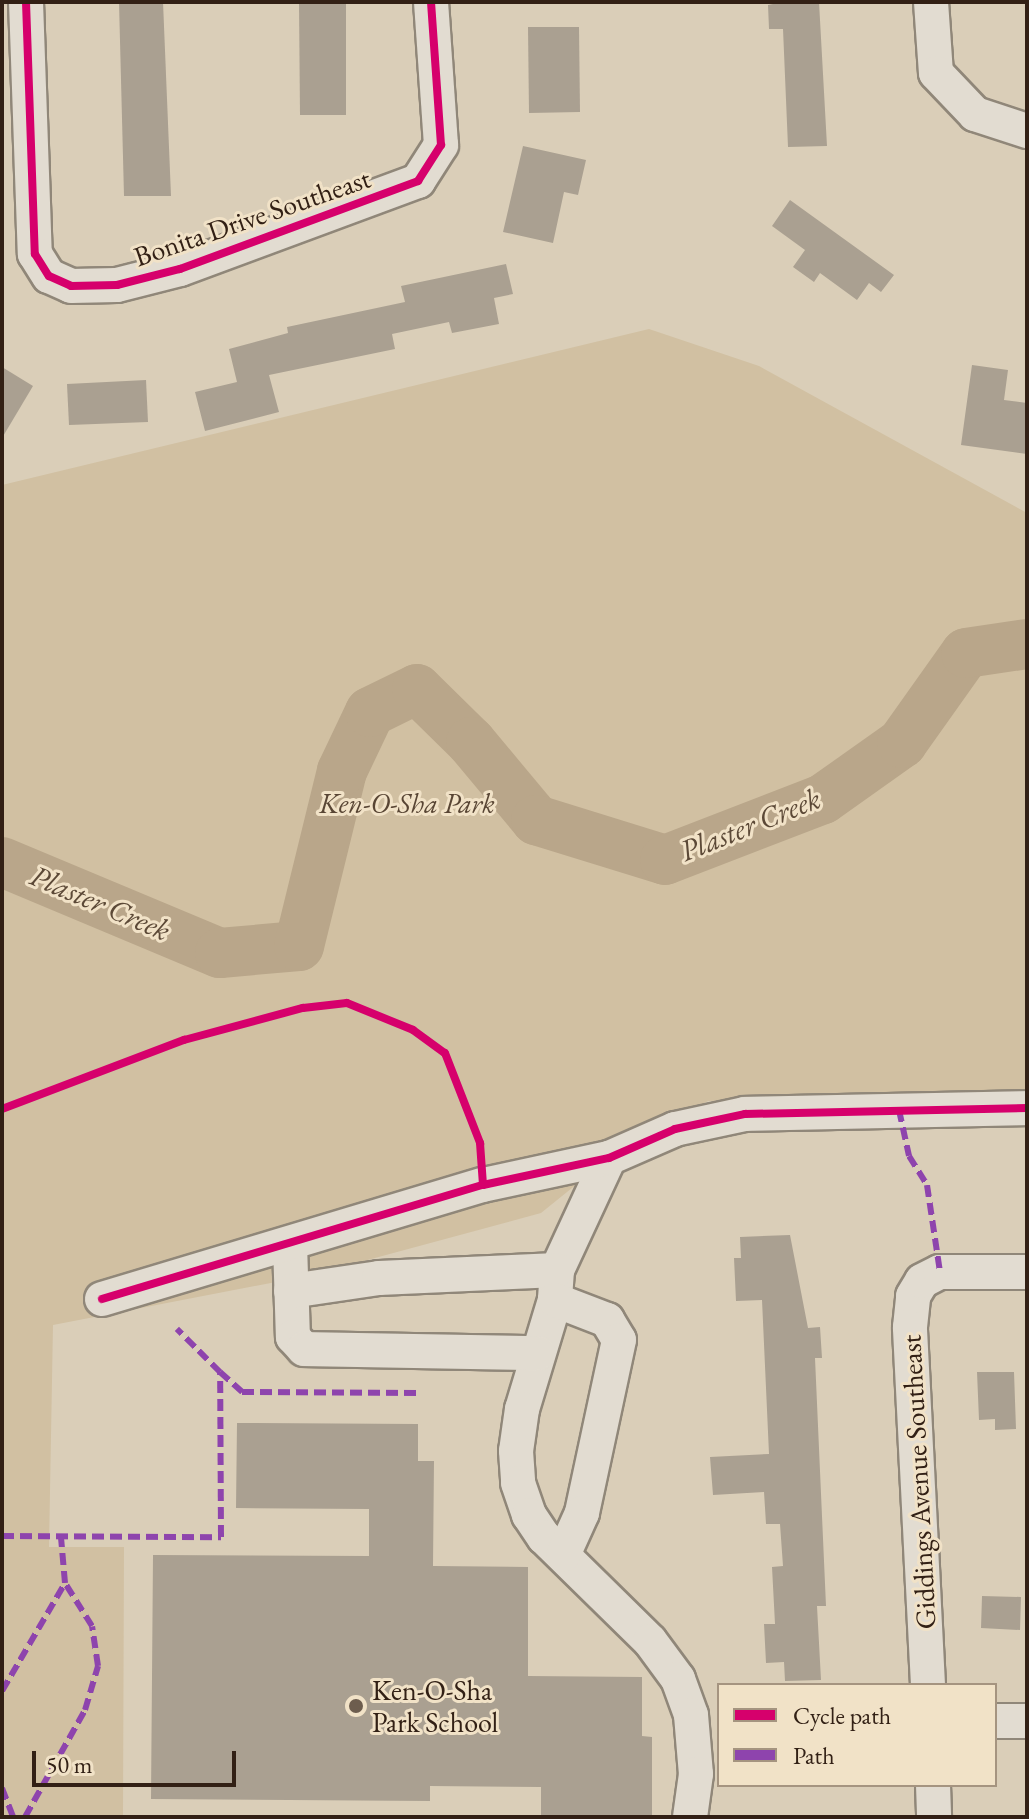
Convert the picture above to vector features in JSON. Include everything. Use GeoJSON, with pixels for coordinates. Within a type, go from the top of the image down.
{"type":"FeatureCollection","features":[{"type":"Feature","properties":{"kind":"street","name":"Bonita Drive Southeast"},"geometry":{"type":"LineString","coordinates":[[26,2],[35,254],[49,276],[71,286],[117,285],[180,269],[418,181],[441,145],[431,2]]}},
{"type":"Feature","properties":{"kind":"street"},"geometry":{"type":"LineString","coordinates":[[931,2],[936,73],[975,114],[1027,131]]}},
{"type":"Feature","properties":{"kind":"street"},"geometry":{"type":"LineString","coordinates":[[102,1299],[483,1185],[609,1158],[675,1129],[745,1114],[1027,1108]]}},
{"type":"Feature","properties":{"kind":"street"},"geometry":{"type":"LineString","coordinates":[[609,1158],[556,1285],[516,1451],[518,1483],[529,1515],[563,1555],[650,1641],[678,1679],[691,1715],[696,1774],[690,1817]]}},
{"type":"Feature","properties":{"kind":"street"},"geometry":{"type":"LineString","coordinates":[[290,1244],[293,1337],[304,1349],[538,1353]]}},
{"type":"Feature","properties":{"kind":"street","name":"Giddings Avenue Southeast"},"geometry":{"type":"LineString","coordinates":[[928,1683],[910,1327],[913,1296],[922,1281],[940,1272],[1027,1272]]}},
{"type":"Feature","properties":{"kind":"street"},"geometry":{"type":"LineString","coordinates":[[291,1291],[379,1278],[556,1285],[607,1320],[619,1340],[582,1513],[563,1555]]}},
{"type":"Feature","properties":{"kind":"street"},"geometry":{"type":"LineString","coordinates":[[997,1721],[1027,1721]]}},
{"type":"Feature","properties":{"kind":"street"},"geometry":{"type":"LineString","coordinates":[[933,1787],[934,1817]]}},
{"type":"Feature","properties":{"kind":"green space","name":"Ken-O-Sha Park"},"geometry":{"type":"Polygon","coordinates":[[[649,329],[759,366],[1027,513],[1027,1091],[708,1101],[624,1146],[541,1213],[312,1275],[53,1325],[49,1547],[124,1547],[123,1817],[2,1817],[2,485],[649,329]]]}},
{"type":"Feature","properties":{"kind":"building"},"geometry":{"type":"Polygon","coordinates":[[[119,2],[163,2],[171,196],[124,196],[119,2]]]}},
{"type":"Feature","properties":{"kind":"building"},"geometry":{"type":"Polygon","coordinates":[[[299,2],[346,2],[346,115],[300,115],[299,2]]]}},
{"type":"Feature","properties":{"kind":"building"},"geometry":{"type":"Polygon","coordinates":[[[819,2],[827,146],[788,147],[783,29],[769,29],[768,5],[819,2]]]}},
{"type":"Feature","properties":{"kind":"building"},"geometry":{"type":"Polygon","coordinates":[[[528,27],[579,27],[580,112],[529,113],[528,27]]]}},
{"type":"Feature","properties":{"kind":"building"},"geometry":{"type":"Polygon","coordinates":[[[523,146],[586,160],[578,195],[564,192],[553,243],[503,232],[523,146]]]}},
{"type":"Feature","properties":{"kind":"building"},"geometry":{"type":"Polygon","coordinates":[[[790,200],[894,275],[881,292],[869,283],[857,300],[820,273],[814,282],[793,267],[805,250],[772,226],[790,200]]]}},
{"type":"Feature","properties":{"kind":"building"},"geometry":{"type":"Polygon","coordinates":[[[506,264],[513,294],[494,298],[499,324],[452,333],[449,322],[392,334],[395,349],[269,375],[279,412],[205,431],[195,392],[237,382],[229,349],[288,333],[287,327],[405,302],[401,286],[506,264]]]}},
{"type":"Feature","properties":{"kind":"building"},"geometry":{"type":"Polygon","coordinates":[[[972,365],[1008,370],[1004,400],[1027,403],[1027,454],[961,445],[972,365]]]}},
{"type":"Feature","properties":{"kind":"building"},"geometry":{"type":"Polygon","coordinates":[[[2,367],[33,386],[2,438],[2,367]]]}},
{"type":"Feature","properties":{"kind":"building"},"geometry":{"type":"Polygon","coordinates":[[[146,380],[148,422],[69,425],[67,384],[146,380]]]}},
{"type":"Feature","properties":{"kind":"building"},"geometry":{"type":"Polygon","coordinates":[[[790,1235],[808,1328],[820,1327],[822,1358],[815,1358],[826,1606],[817,1606],[821,1680],[785,1681],[784,1662],[766,1663],[764,1624],[775,1624],[772,1567],[783,1566],[780,1524],[766,1524],[764,1492],[713,1495],[710,1457],[769,1454],[762,1300],[736,1301],[734,1258],[741,1258],[740,1237],[790,1235]]]}},
{"type":"Feature","properties":{"kind":"building"},"geometry":{"type":"Polygon","coordinates":[[[977,1372],[1014,1372],[1016,1429],[995,1430],[995,1419],[979,1420],[977,1372]]]}},
{"type":"Feature","properties":{"kind":"building","name":"Ken-O-Sha Park School"},"geometry":{"type":"Polygon","coordinates":[[[237,1423],[418,1424],[418,1461],[434,1461],[433,1566],[528,1567],[528,1676],[642,1677],[642,1736],[652,1737],[652,1817],[541,1817],[541,1787],[430,1786],[430,1801],[151,1799],[153,1555],[369,1556],[369,1509],[236,1508],[237,1423]]]}},
{"type":"Feature","properties":{"kind":"building"},"geometry":{"type":"Polygon","coordinates":[[[982,1596],[1021,1597],[1020,1630],[981,1628],[982,1596]]]}},
{"type":"Feature","properties":{"kind":"waterway","name":"Plaster Creek"},"geometry":{"type":"LineString","coordinates":[[2,862],[220,953],[299,946],[342,771],[370,712],[417,689],[471,742],[536,820],[665,860],[823,799],[902,743],[966,653],[1027,644]]}},
{"type":"Feature","properties":{"kind":"marked path"},"geometry":{"type":"LineString","coordinates":[[899,1110],[909,1156],[927,1185],[940,1272]]}},
{"type":"Feature","properties":{"kind":"marked path"},"geometry":{"type":"LineString","coordinates":[[2,1536],[221,1537],[220,1372],[177,1329]]}},
{"type":"Feature","properties":{"kind":"marked path"},"geometry":{"type":"LineString","coordinates":[[220,1372],[242,1392],[418,1393]]}},
{"type":"Feature","properties":{"kind":"marked path"},"geometry":{"type":"LineString","coordinates":[[25,1817],[85,1710],[98,1666],[92,1626],[65,1583],[61,1537]]}},
{"type":"Feature","properties":{"kind":"marked path"},"geometry":{"type":"LineString","coordinates":[[2,1691],[65,1583]]}},
{"type":"Feature","properties":{"kind":"marked path"},"geometry":{"type":"LineString","coordinates":[[2,1788],[13,1817]]}},
{"type":"Feature","properties":{"kind":"cycle path"},"geometry":{"type":"LineString","coordinates":[[26,2],[35,254],[49,276],[71,286],[117,285],[180,269],[418,181],[441,145],[431,2]]}},
{"type":"Feature","properties":{"kind":"cycle path"},"geometry":{"type":"LineString","coordinates":[[2,1109],[184,1040],[303,1008],[347,1003],[413,1030],[445,1053],[480,1143],[483,1185]]}},
{"type":"Feature","properties":{"kind":"cycle path"},"geometry":{"type":"LineString","coordinates":[[102,1299],[483,1185],[609,1158],[675,1129],[745,1114],[1027,1108]]}},
{"type":"Feature","properties":{"kind":"place","name":"Ken-O-Sha Park School"},"geometry":{"type":"Point","coordinates":[356,1706]}}]}
